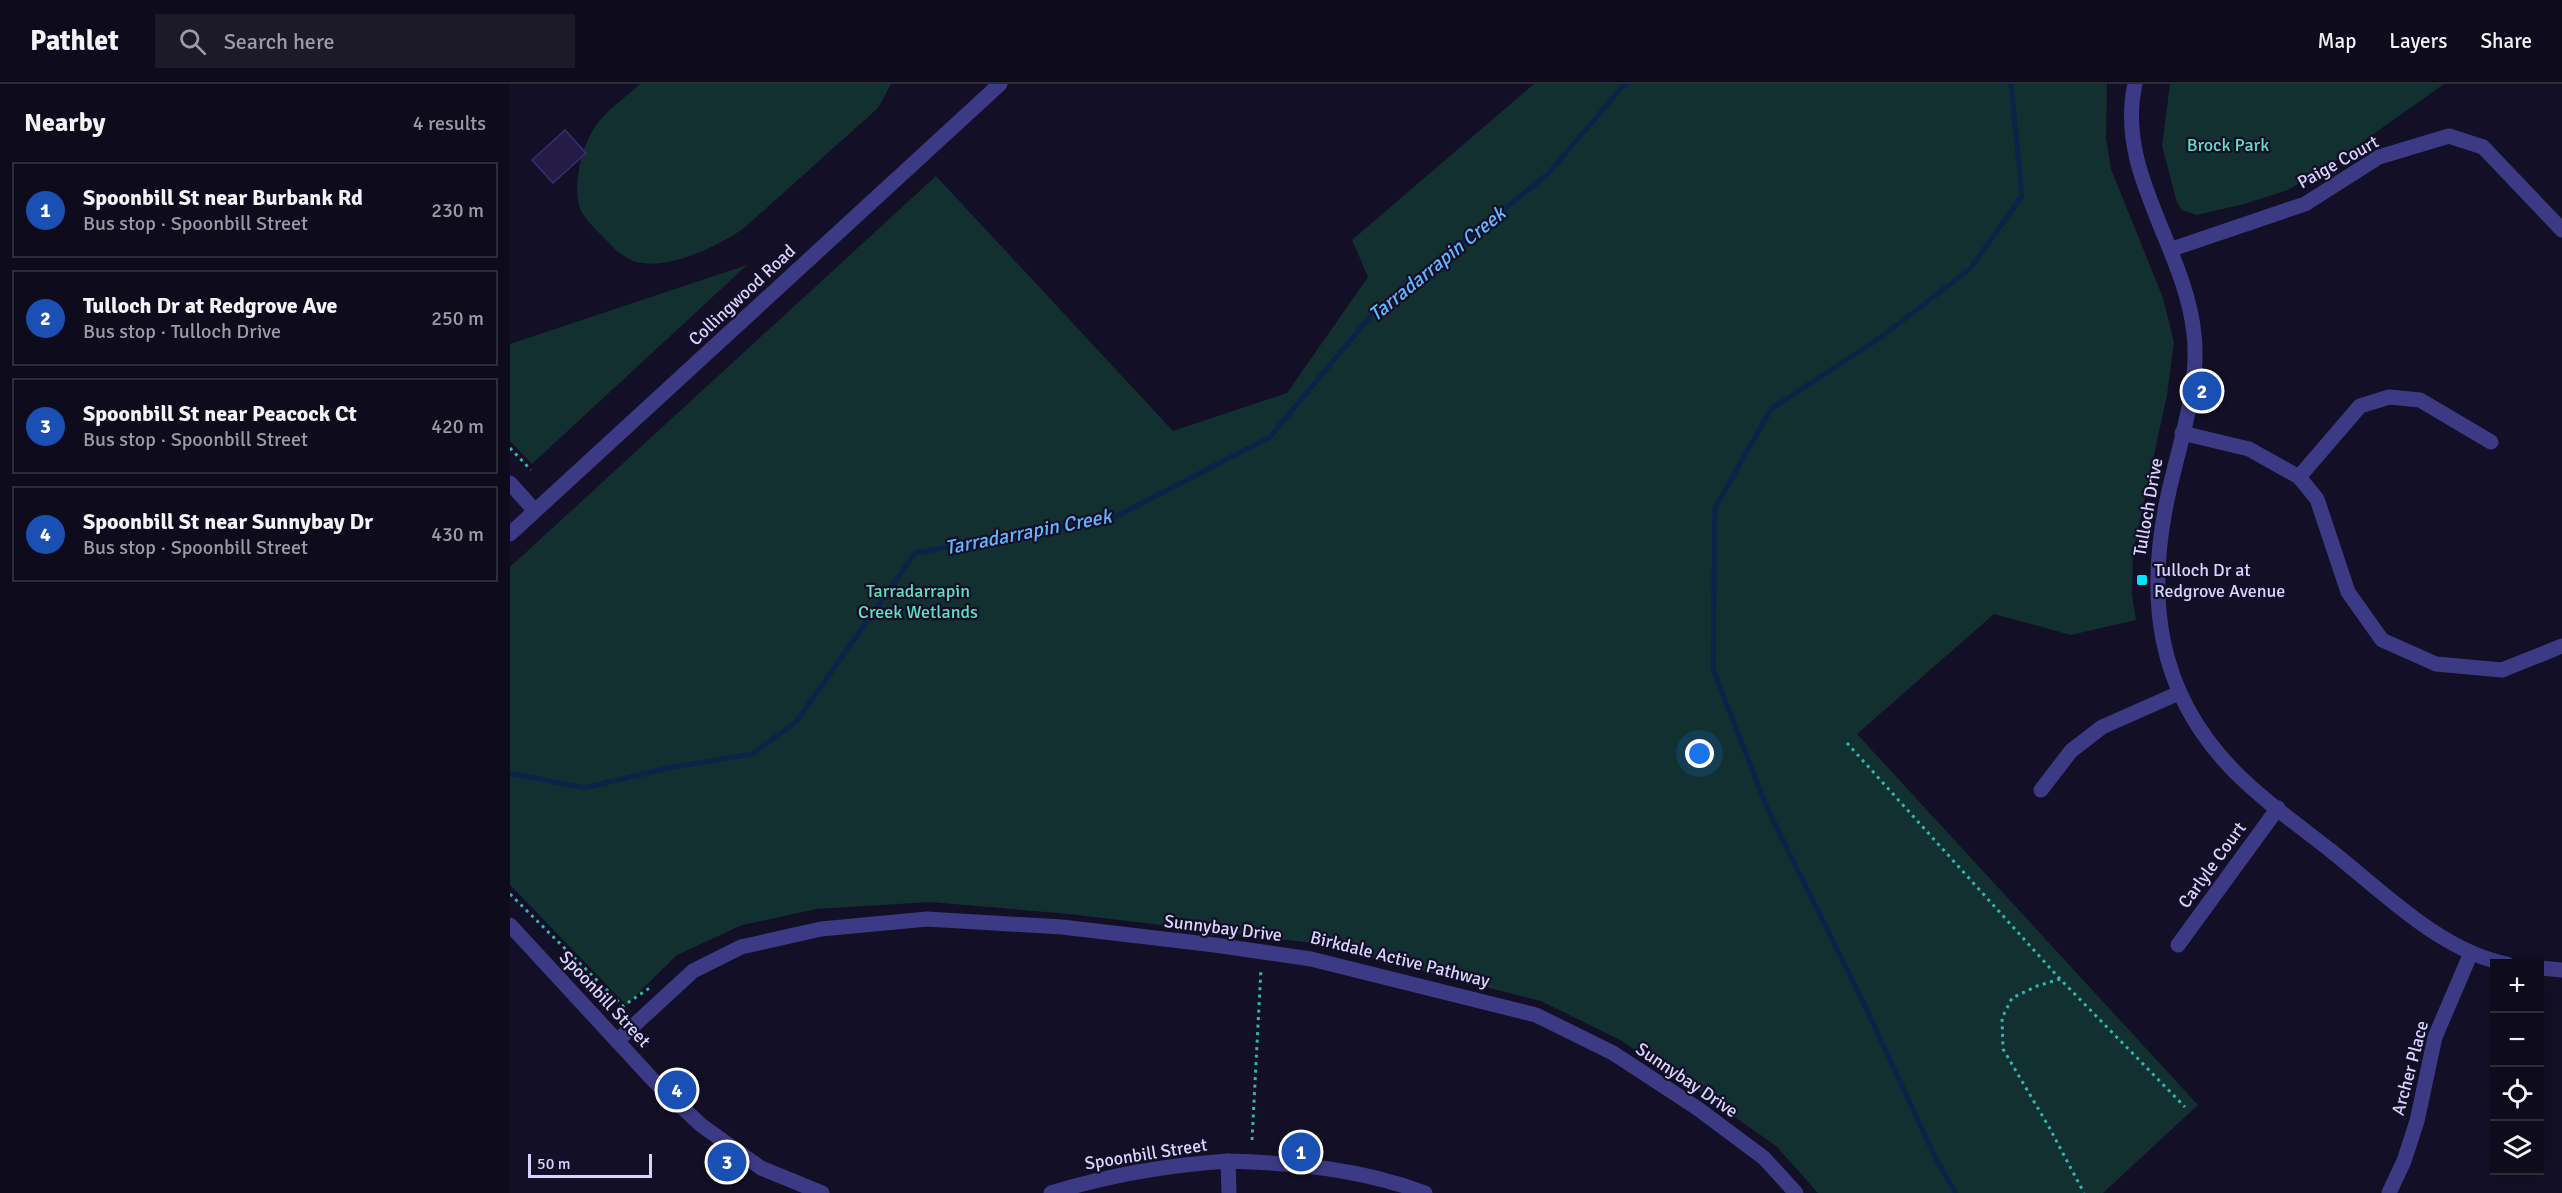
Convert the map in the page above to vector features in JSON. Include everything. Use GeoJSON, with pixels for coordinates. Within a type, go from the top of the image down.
{"type":"FeatureCollection","features":[{"type":"Feature","properties":{"kind":"street","name":"Collingwood Road"},"geometry":{"type":"LineString","coordinates":[[510,534],[1000,84]]}},
{"type":"Feature","properties":{"kind":"street","name":"Tulloch Drive"},"geometry":{"type":"LineString","coordinates":[[2135,84],[2131,137],[2141,179],[2172,249],[2188,296],[2196,355],[2196,366],[2167,501],[2157,562],[2159,626],[2179,693],[2216,750],[2236,772],[2278,808],[2439,936],[2471,953],[2493,959]]}},
{"type":"Feature","properties":{"kind":"street","name":"Paige Court"},"geometry":{"type":"LineString","coordinates":[[2172,249],[2305,204],[2379,157],[2449,136],[2483,147],[2562,230]]}},
{"type":"Feature","properties":{"kind":"street"},"geometry":{"type":"LineString","coordinates":[[2300,477],[2360,406],[2388,397],[2420,400],[2491,442]]}},
{"type":"Feature","properties":{"kind":"street"},"geometry":{"type":"LineString","coordinates":[[2182,434],[2249,449],[2300,477],[2317,499],[2348,592],[2382,640],[2436,664],[2502,670],[2562,646]]}},
{"type":"Feature","properties":{"kind":"street"},"geometry":{"type":"LineString","coordinates":[[510,483],[536,510]]}},
{"type":"Feature","properties":{"kind":"street"},"geometry":{"type":"LineString","coordinates":[[2041,790],[2071,751],[2102,727],[2179,693]]}},
{"type":"Feature","properties":{"kind":"street","name":"Carlyle Court"},"geometry":{"type":"LineString","coordinates":[[2178,945],[2278,808]]}},
{"type":"Feature","properties":{"kind":"street","name":"Sunnybay Drive"},"geometry":{"type":"LineString","coordinates":[[617,1041],[693,971],[741,946],[821,929],[927,919],[1062,927],[1262,952],[1311,959],[1536,1015],[1612,1053],[1697,1108],[1764,1158],[1796,1193]]}},
{"type":"Feature","properties":{"kind":"street","name":"Spoonbill Street"},"geometry":{"type":"LineString","coordinates":[[510,925],[677,1103],[726,1144],[761,1168],[822,1193]]}},
{"type":"Feature","properties":{"kind":"street","name":"Archer Place"},"geometry":{"type":"LineString","coordinates":[[2389,1193],[2404,1161],[2417,1121],[2435,1037],[2471,953]]}},
{"type":"Feature","properties":{"kind":"street"},"geometry":{"type":"LineString","coordinates":[[2544,968],[2562,970]]}},
{"type":"Feature","properties":{"kind":"street"},"geometry":{"type":"LineString","coordinates":[[1228,1161],[1229,1193]]}},
{"type":"Feature","properties":{"kind":"street","name":"Spoonbill Street"},"geometry":{"type":"LineString","coordinates":[[1051,1193],[1122,1174],[1194,1163],[1228,1161],[1295,1163],[1328,1168],[1375,1178],[1425,1193]]}},
{"type":"Feature","properties":{"kind":"path"},"geometry":{"type":"LineString","coordinates":[[510,448],[531,470]]}},
{"type":"Feature","properties":{"kind":"path"},"geometry":{"type":"LineString","coordinates":[[1848,743],[2060,979],[2185,1107]]}},
{"type":"Feature","properties":{"kind":"path"},"geometry":{"type":"LineString","coordinates":[[510,894],[623,1006],[652,986]]}},
{"type":"Feature","properties":{"kind":"path"},"geometry":{"type":"LineString","coordinates":[[1252,1140],[1262,952]]}},
{"type":"Feature","properties":{"kind":"path"},"geometry":{"type":"LineString","coordinates":[[2060,979],[2037,986],[2012,998],[2002,1018],[2003,1049],[2049,1126],[2084,1193]]}},
{"type":"Feature","properties":{"kind":"green space"},"geometry":{"type":"Polygon","coordinates":[[[640,84],[891,84],[878,108],[744,228],[693,255],[679,260],[650,264],[633,261],[613,247],[584,215],[577,195],[578,173],[593,129],[608,111],[640,84]]]}},
{"type":"Feature","properties":{"kind":"green space","name":"Tarradarrapin Creek Wetlands"},"geometry":{"type":"Polygon","coordinates":[[[1534,84],[2107,84],[2106,138],[2111,169],[2163,298],[2174,342],[2167,395],[2133,552],[2132,595],[2136,620],[2071,635],[1994,614],[1857,734],[2198,1105],[2103,1193],[1818,1193],[1776,1146],[1672,1073],[1620,1040],[1541,1001],[1312,943],[1069,914],[930,902],[817,909],[742,925],[677,955],[626,1005],[510,885],[510,567],[936,176],[1173,431],[1287,393],[1368,277],[1352,240],[1534,84]]]}},
{"type":"Feature","properties":{"kind":"green space","name":"Brock Park"},"geometry":{"type":"Polygon","coordinates":[[[2170,84],[2444,84],[2327,167],[2288,190],[2244,204],[2197,215],[2182,210],[2177,203],[2162,146],[2170,84]]]}},
{"type":"Feature","properties":{"kind":"green space"},"geometry":{"type":"Polygon","coordinates":[[[747,265],[532,464],[510,441],[510,344],[747,265]]]}},
{"type":"Feature","properties":{"kind":"building"},"geometry":{"type":"Polygon","coordinates":[[[565,130],[586,153],[553,183],[532,160],[565,130]]]}},
{"type":"Feature","properties":{"kind":"waterway","name":"Tarradarrapin Creek"},"geometry":{"type":"LineString","coordinates":[[510,773],[584,788],[668,768],[752,754],[796,722],[915,553],[1115,517],[1270,437],[1374,312],[1548,174],[1627,84]]}},
{"type":"Feature","properties":{"kind":"waterway"},"geometry":{"type":"LineString","coordinates":[[1956,1193],[1936,1159],[1865,1006],[1767,808],[1713,669],[1715,508],[1771,409],[1881,337],[1970,269],[2022,196],[2011,84]]}},
{"type":"Feature","properties":{"kind":"place","name":"Tulloch Dr at Redgrove Ave"},"geometry":{"type":"Point","coordinates":[2202,391]}},
{"type":"Feature","properties":{"kind":"place","name":"Tulloch Dr at Redgrove Avenue"},"geometry":{"type":"Point","coordinates":[2142,580]}},
{"type":"Feature","properties":{"kind":"place","name":"Spoonbill St near Sunnybay Dr"},"geometry":{"type":"Point","coordinates":[677,1090]}},
{"type":"Feature","properties":{"kind":"place","name":"Spoonbill St near Burbank Rd"},"geometry":{"type":"Point","coordinates":[1301,1152]}},
{"type":"Feature","properties":{"kind":"place","name":"Spoonbill St near Peacock Ct"},"geometry":{"type":"Point","coordinates":[727,1162]}}]}
